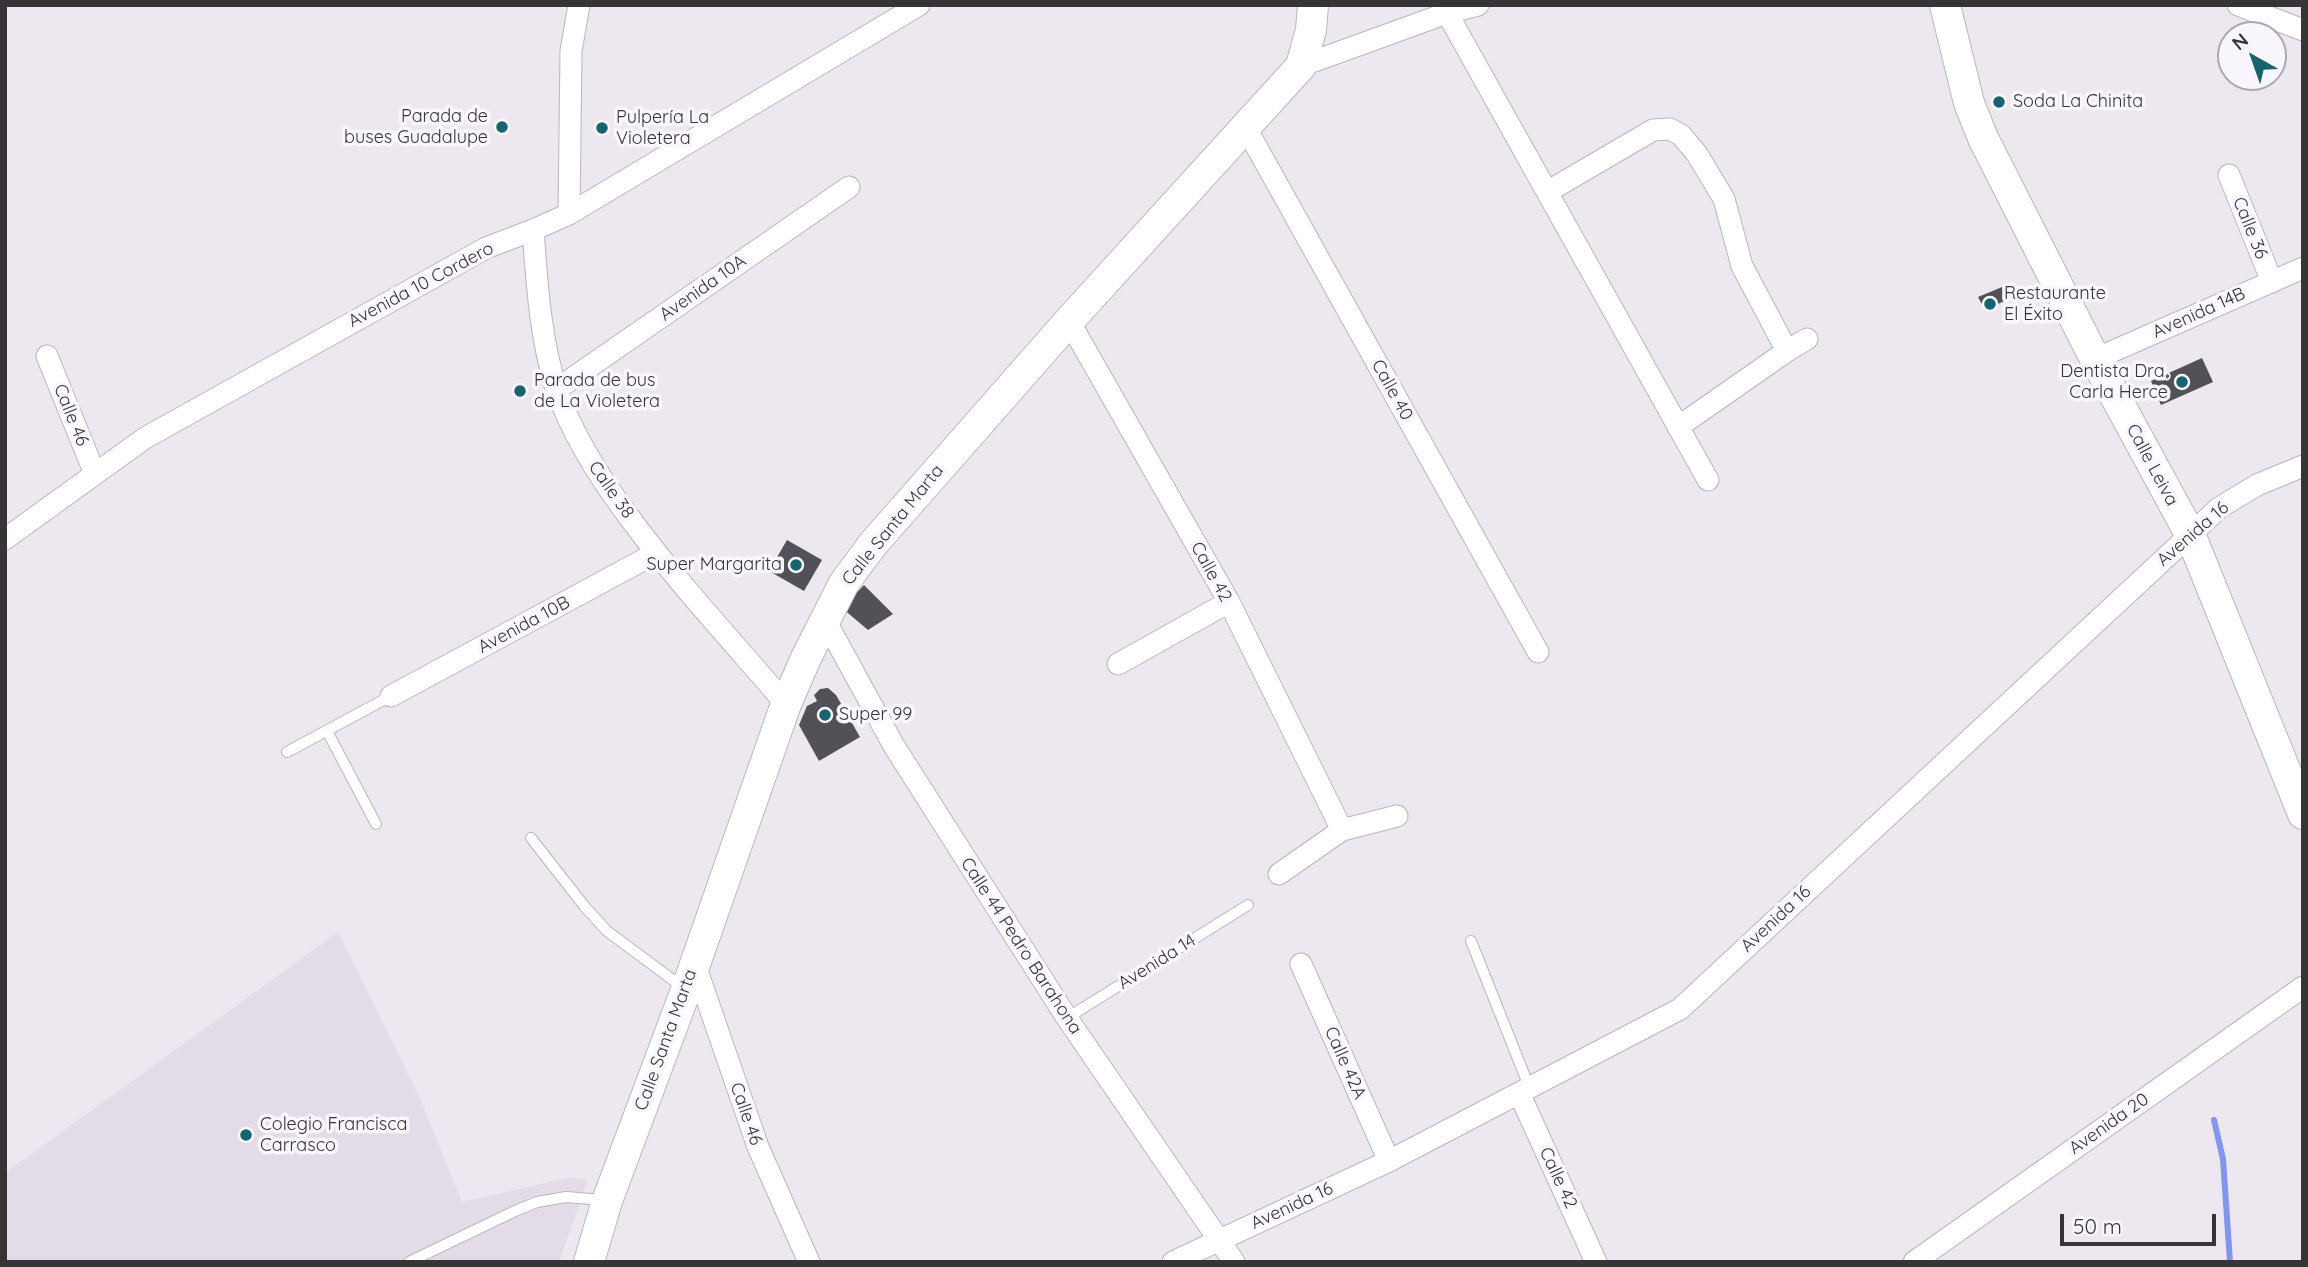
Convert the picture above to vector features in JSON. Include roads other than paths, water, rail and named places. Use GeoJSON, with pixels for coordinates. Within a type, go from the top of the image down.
{"type":"FeatureCollection","features":[{"type":"Feature","properties":{"kind":"street"},"geometry":{"type":"LineString","coordinates":[[569,214],[571,51],[579,5]]}},
{"type":"Feature","properties":{"kind":"street","name":"Avenida 10 Cordero"},"geometry":{"type":"LineString","coordinates":[[5,540],[145,438],[486,248],[569,214],[919,5]]}},
{"type":"Feature","properties":{"kind":"street","name":"Calle Santa Marta"},"geometry":{"type":"LineString","coordinates":[[589,1262],[607,1201],[786,704],[844,583],[873,544],[1069,321],[1301,66],[1311,30],[1313,5]]}},
{"type":"Feature","properties":{"kind":"street"},"geometry":{"type":"LineString","coordinates":[[1301,66],[1447,13],[1478,5]]}},
{"type":"Feature","properties":{"kind":"street","name":"Calle Leiva"},"geometry":{"type":"LineString","coordinates":[[1945,5],[1969,103],[1983,138],[2095,359],[2190,534],[2303,814]]}},
{"type":"Feature","properties":{"kind":"street"},"geometry":{"type":"LineString","coordinates":[[2238,5],[2303,30]]}},
{"type":"Feature","properties":{"kind":"street"},"geometry":{"type":"LineString","coordinates":[[1447,13],[1708,481]]}},
{"type":"Feature","properties":{"kind":"street","name":"Calle 40"},"geometry":{"type":"LineString","coordinates":[[1246,128],[1538,652]]}},
{"type":"Feature","properties":{"kind":"street"},"geometry":{"type":"LineString","coordinates":[[1547,192],[1653,130],[1670,129],[1681,135],[1697,154],[1724,199],[1742,267],[1787,351]]}},
{"type":"Feature","properties":{"kind":"street","name":"Calle 36"},"geometry":{"type":"LineString","coordinates":[[2229,175],[2272,282]]}},
{"type":"Feature","properties":{"kind":"street","name":"Avenida 10A"},"geometry":{"type":"LineString","coordinates":[[557,389],[849,187]]}},
{"type":"Feature","properties":{"kind":"street","name":"Calle 38"},"geometry":{"type":"LineString","coordinates":[[533,230],[540,313],[547,354],[557,389],[584,451],[605,485],[656,553],[786,704]]}},
{"type":"Feature","properties":{"kind":"street","name":"Avenida 14B"},"geometry":{"type":"LineString","coordinates":[[2095,359],[2303,268]]}},
{"type":"Feature","properties":{"kind":"street","name":"Calle 42"},"geometry":{"type":"LineString","coordinates":[[1069,321],[1228,602],[1342,830]]}},
{"type":"Feature","properties":{"kind":"street"},"geometry":{"type":"LineString","coordinates":[[1678,427],[1807,339]]}},
{"type":"Feature","properties":{"kind":"street","name":"Calle 46"},"geometry":{"type":"LineString","coordinates":[[47,356],[95,474]]}},
{"type":"Feature","properties":{"kind":"street","name":"Avenida 16"},"geometry":{"type":"LineString","coordinates":[[1173,1262],[1389,1161],[1680,1009],[2219,508],[2257,485],[2303,466]]}},
{"type":"Feature","properties":{"kind":"street","name":"Avenida 10B"},"geometry":{"type":"LineString","coordinates":[[391,696],[656,553]]}},
{"type":"Feature","properties":{"kind":"street"},"geometry":{"type":"LineString","coordinates":[[1118,664],[1228,602]]}},
{"type":"Feature","properties":{"kind":"street","name":"Calle 44 Pedro Barahona"},"geometry":{"type":"LineString","coordinates":[[825,620],[894,746],[1067,1018],[1234,1262]]}},
{"type":"Feature","properties":{"kind":"street"},"geometry":{"type":"LineString","coordinates":[[1279,874],[1342,830],[1397,816]]}},
{"type":"Feature","properties":{"kind":"street","name":"Calle 42A"},"geometry":{"type":"LineString","coordinates":[[1301,964],[1389,1161]]}},
{"type":"Feature","properties":{"kind":"street","name":"Calle 46"},"geometry":{"type":"LineString","coordinates":[[690,976],[758,1147],[809,1262]]}},
{"type":"Feature","properties":{"kind":"street","name":"Avenida 20"},"geometry":{"type":"LineString","coordinates":[[1914,1262],[2303,987]]}},
{"type":"Feature","properties":{"kind":"street","name":"Calle 42"},"geometry":{"type":"LineString","coordinates":[[1525,1092],[1596,1262]]}},
{"type":"Feature","properties":{"kind":"lane"},"geometry":{"type":"LineString","coordinates":[[287,752],[391,696]]}},
{"type":"Feature","properties":{"kind":"lane"},"geometry":{"type":"LineString","coordinates":[[327,732],[376,824]]}},
{"type":"Feature","properties":{"kind":"lane"},"geometry":{"type":"LineString","coordinates":[[531,838],[607,931],[690,976]]}},
{"type":"Feature","properties":{"kind":"lane","name":"Avenida 14"},"geometry":{"type":"LineString","coordinates":[[1067,1018],[1248,905]]}},
{"type":"Feature","properties":{"kind":"lane","name":"Calle 42"},"geometry":{"type":"LineString","coordinates":[[1471,941],[1525,1092]]}},
{"type":"Feature","properties":{"kind":"lane"},"geometry":{"type":"LineString","coordinates":[[409,1262],[537,1202],[566,1197],[607,1201]]}},
{"type":"Feature","properties":{"kind":"waterway"},"geometry":{"type":"LineString","coordinates":[[2214,1120],[2223,1159],[2230,1262]]}},
{"type":"Feature","properties":{"kind":"place","name":"Soda La Chinita"},"geometry":{"type":"Point","coordinates":[1999,102]}},
{"type":"Feature","properties":{"kind":"place","name":"Parada de buses Guadalupe"},"geometry":{"type":"Point","coordinates":[502,127]}},
{"type":"Feature","properties":{"kind":"place","name":"Pulpería La Violetera"},"geometry":{"type":"Point","coordinates":[602,128]}},
{"type":"Feature","properties":{"kind":"place","name":"Restaurante El Éxito"},"geometry":{"type":"Point","coordinates":[1990,304]}},
{"type":"Feature","properties":{"kind":"place","name":"Dentista Dra. Carla Herce"},"geometry":{"type":"Point","coordinates":[2182,382]}},
{"type":"Feature","properties":{"kind":"place","name":"Parada de bus de La Violetera"},"geometry":{"type":"Point","coordinates":[520,391]}},
{"type":"Feature","properties":{"kind":"place","name":"Super Margarita"},"geometry":{"type":"Point","coordinates":[796,565]}},
{"type":"Feature","properties":{"kind":"place","name":"Super 99"},"geometry":{"type":"Point","coordinates":[825,715]}},
{"type":"Feature","properties":{"kind":"place","name":"Colegio Francisca Carrasco"},"geometry":{"type":"Point","coordinates":[246,1135]}}]}
